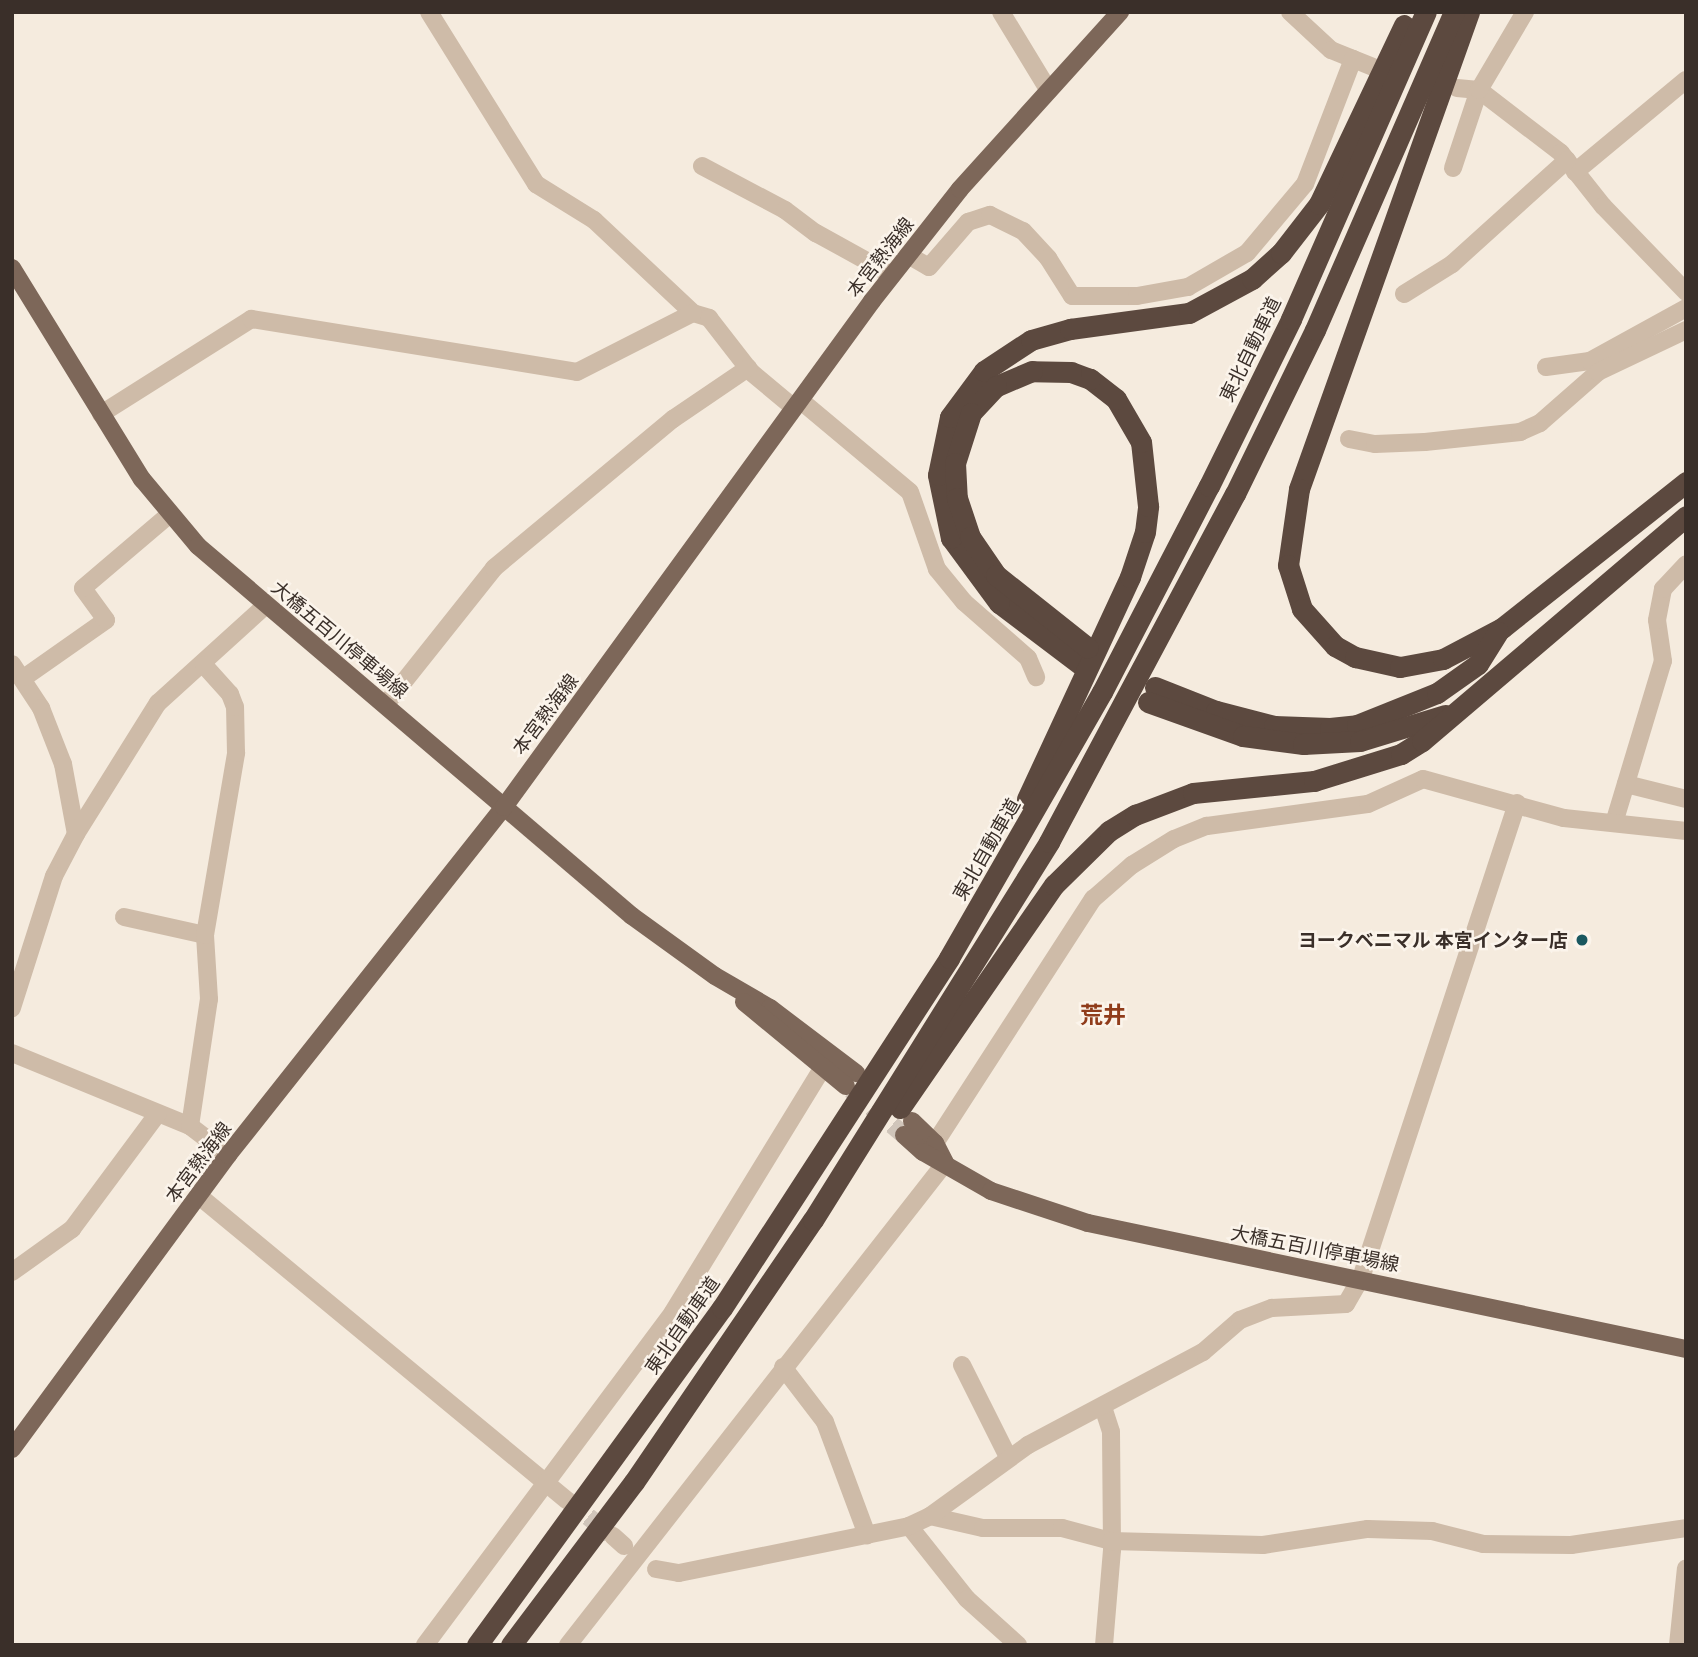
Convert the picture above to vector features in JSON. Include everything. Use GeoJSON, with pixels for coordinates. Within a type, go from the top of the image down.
{"type":"FeatureCollection","features":[{"type":"Feature","properties":{"kind":"highway"},"geometry":{"type":"LineString","coordinates":[[949,958],[1101,645],[1145,532],[1146,461],[1125,411],[1090,379],[1071,372],[1032,372],[996,386],[971,413],[957,454],[957,498],[970,537],[996,575],[1084,656],[999,603],[951,538],[938,475],[950,417],[984,371],[1031,340],[1070,328],[1189,313],[1231,294],[1281,253],[1337,171],[1410,12]]}},
{"type":"Feature","properties":{"kind":"highway","name":"東北自動車道"},"geometry":{"type":"LineString","coordinates":[[477,1645],[722,1308],[949,958],[1102,692],[1209,486],[1291,319],[1426,12]]}},
{"type":"Feature","properties":{"kind":"highway"},"geometry":{"type":"LineString","coordinates":[[511,1645],[634,1482],[813,1220],[1049,842],[1178,605],[1315,330],[1454,12]]}},
{"type":"Feature","properties":{"kind":"highway"},"geometry":{"type":"LineString","coordinates":[[1469,12],[1326,405],[1291,518],[1288,565],[1293,587],[1316,629],[1335,646],[1377,665],[1400,667],[1443,659],[1502,628],[1686,482]]}},
{"type":"Feature","properties":{"kind":"highway"},"geometry":{"type":"LineString","coordinates":[[813,1220],[921,1081],[1054,885],[1110,831],[1144,811],[1193,793],[1347,774],[1401,754],[1457,711],[1686,516]]}},
{"type":"Feature","properties":{"kind":"highway"},"geometry":{"type":"LineString","coordinates":[[1457,711],[1360,741],[1303,744],[1242,736],[1151,694],[1275,726],[1302,729],[1357,724],[1437,693],[1478,664],[1502,628]]}},
{"type":"Feature","properties":{"kind":"main road","name":"本宮熱海線"},"geometry":{"type":"LineString","coordinates":[[15,1437],[228,1155],[504,807],[892,275],[960,188],[1120,12]]}},
{"type":"Feature","properties":{"kind":"main road","name":"大橋五百川停車場線"},"geometry":{"type":"LineString","coordinates":[[12,268],[101,414],[170,514],[198,546],[632,916],[715,976],[823,1067],[851,1079],[770,1008],[715,976]]}},
{"type":"Feature","properties":{"kind":"main road","name":"大橋五百川停車場線"},"geometry":{"type":"LineString","coordinates":[[945,1163],[934,1143],[908,1128],[923,1152],[991,1191],[1088,1223],[1686,1349]]}},
{"type":"Feature","properties":{"kind":"street"},"geometry":{"type":"LineString","coordinates":[[429,12],[536,184],[594,220],[693,313],[709,318],[748,368],[910,492],[937,569],[964,602],[1028,658],[1035,677]]}},
{"type":"Feature","properties":{"kind":"street"},"geometry":{"type":"LineString","coordinates":[[1001,12],[1049,91]]}},
{"type":"Feature","properties":{"kind":"street"},"geometry":{"type":"LineString","coordinates":[[1290,12],[1331,50],[1373,67]]}},
{"type":"Feature","properties":{"kind":"street"},"geometry":{"type":"LineString","coordinates":[[1453,168],[1479,90],[1525,12]]}},
{"type":"Feature","properties":{"kind":"street"},"geometry":{"type":"LineString","coordinates":[[908,255],[929,267],[968,222],[990,215],[1023,231],[1048,258],[1072,296],[1137,296],[1188,288],[1247,253],[1305,184],[1353,59]]}},
{"type":"Feature","properties":{"kind":"street"},"geometry":{"type":"LineString","coordinates":[[1404,294],[1452,264],[1571,166],[1686,80]]}},
{"type":"Feature","properties":{"kind":"street"},"geometry":{"type":"LineString","coordinates":[[1457,88],[1479,90],[1571,166],[1686,292]]}},
{"type":"Feature","properties":{"kind":"street"},"geometry":{"type":"LineString","coordinates":[[702,166],[785,210],[816,233],[892,275]]}},
{"type":"Feature","properties":{"kind":"street"},"geometry":{"type":"LineString","coordinates":[[1546,367],[1590,361],[1686,308]]}},
{"type":"Feature","properties":{"kind":"street"},"geometry":{"type":"LineString","coordinates":[[101,414],[251,318],[577,373],[693,313]]}},
{"type":"Feature","properties":{"kind":"street"},"geometry":{"type":"LineString","coordinates":[[1349,439],[1412,442],[1520,432],[1540,423],[1598,373],[1686,330]]}},
{"type":"Feature","properties":{"kind":"street"},"geometry":{"type":"LineString","coordinates":[[386,705],[494,568],[673,419],[748,368]]}},
{"type":"Feature","properties":{"kind":"street"},"geometry":{"type":"LineString","coordinates":[[25,677],[106,620],[83,587],[170,514]]}},
{"type":"Feature","properties":{"kind":"street"},"geometry":{"type":"LineString","coordinates":[[1614,823],[1663,660],[1657,620],[1664,589],[1686,564]]}},
{"type":"Feature","properties":{"kind":"street"},"geometry":{"type":"LineString","coordinates":[[12,1008],[19,968],[54,876],[76,834],[150,713],[266,604]]}},
{"type":"Feature","properties":{"kind":"street"},"geometry":{"type":"LineString","coordinates":[[12,664],[25,677],[63,764],[76,834]]}},
{"type":"Feature","properties":{"kind":"street"},"geometry":{"type":"LineString","coordinates":[[190,1126],[209,999],[205,935],[236,753],[235,707],[230,694],[204,665]]}},
{"type":"Feature","properties":{"kind":"street"},"geometry":{"type":"LineString","coordinates":[[934,1143],[1093,900],[1132,865],[1174,839],[1207,826],[1368,804],[1423,779],[1564,818],[1686,831]]}},
{"type":"Feature","properties":{"kind":"street"},"geometry":{"type":"LineString","coordinates":[[1626,784],[1686,799]]}},
{"type":"Feature","properties":{"kind":"street"},"geometry":{"type":"LineString","coordinates":[[656,1569],[679,1573],[909,1527],[930,1516],[1008,1457],[1203,1352],[1240,1320],[1272,1308],[1346,1304],[1362,1279],[1517,803]]}},
{"type":"Feature","properties":{"kind":"street"},"geometry":{"type":"LineString","coordinates":[[124,917],[205,935]]}},
{"type":"Feature","properties":{"kind":"street"},"geometry":{"type":"LineString","coordinates":[[12,1053],[190,1126],[228,1155]]}},
{"type":"Feature","properties":{"kind":"street"},"geometry":{"type":"LineString","coordinates":[[425,1645],[673,1312],[823,1067]]}},
{"type":"Feature","properties":{"kind":"street"},"geometry":{"type":"LineString","coordinates":[[12,1272],[72,1229],[158,1113]]}},
{"type":"Feature","properties":{"kind":"street"},"geometry":{"type":"LineString","coordinates":[[568,1645],[945,1163]]}},
{"type":"Feature","properties":{"kind":"street"},"geometry":{"type":"LineString","coordinates":[[199,1196],[567,1500]]}},
{"type":"Feature","properties":{"kind":"street"},"geometry":{"type":"LineString","coordinates":[[962,1365],[1008,1457]]}},
{"type":"Feature","properties":{"kind":"street"},"geometry":{"type":"LineString","coordinates":[[783,1367],[825,1422],[867,1535]]}},
{"type":"Feature","properties":{"kind":"street"},"geometry":{"type":"LineString","coordinates":[[1104,1407],[1111,1432],[1111,1541],[1104,1645]]}},
{"type":"Feature","properties":{"kind":"street"},"geometry":{"type":"LineString","coordinates":[[930,1516],[983,1528],[1062,1528],[1111,1541],[1263,1545],[1324,1534],[1403,1529],[1483,1544],[1571,1545],[1686,1528]]}},
{"type":"Feature","properties":{"kind":"street"},"geometry":{"type":"LineString","coordinates":[[909,1527],[958,1589],[1018,1645]]}},
{"type":"Feature","properties":{"kind":"street"},"geometry":{"type":"LineString","coordinates":[[1678,1645],[1678,1608],[1686,1568]]}},
{"type":"Feature","properties":{"kind":"tunnel"},"geometry":{"type":"LineString","coordinates":[[851,1090],[904,1135]]}},
{"type":"Feature","properties":{"kind":"tunnel"},"geometry":{"type":"LineString","coordinates":[[567,1500],[610,1534]]}},
{"type":"Feature","properties":{"kind":"place","name":"ヨークベニマル 本宮インター店"},"geometry":{"type":"Point","coordinates":[1582,940]}},
{"type":"Feature","properties":{"kind":"district","name":"荒井"},"geometry":{"type":"Point","coordinates":[1103,1015]}}]}
